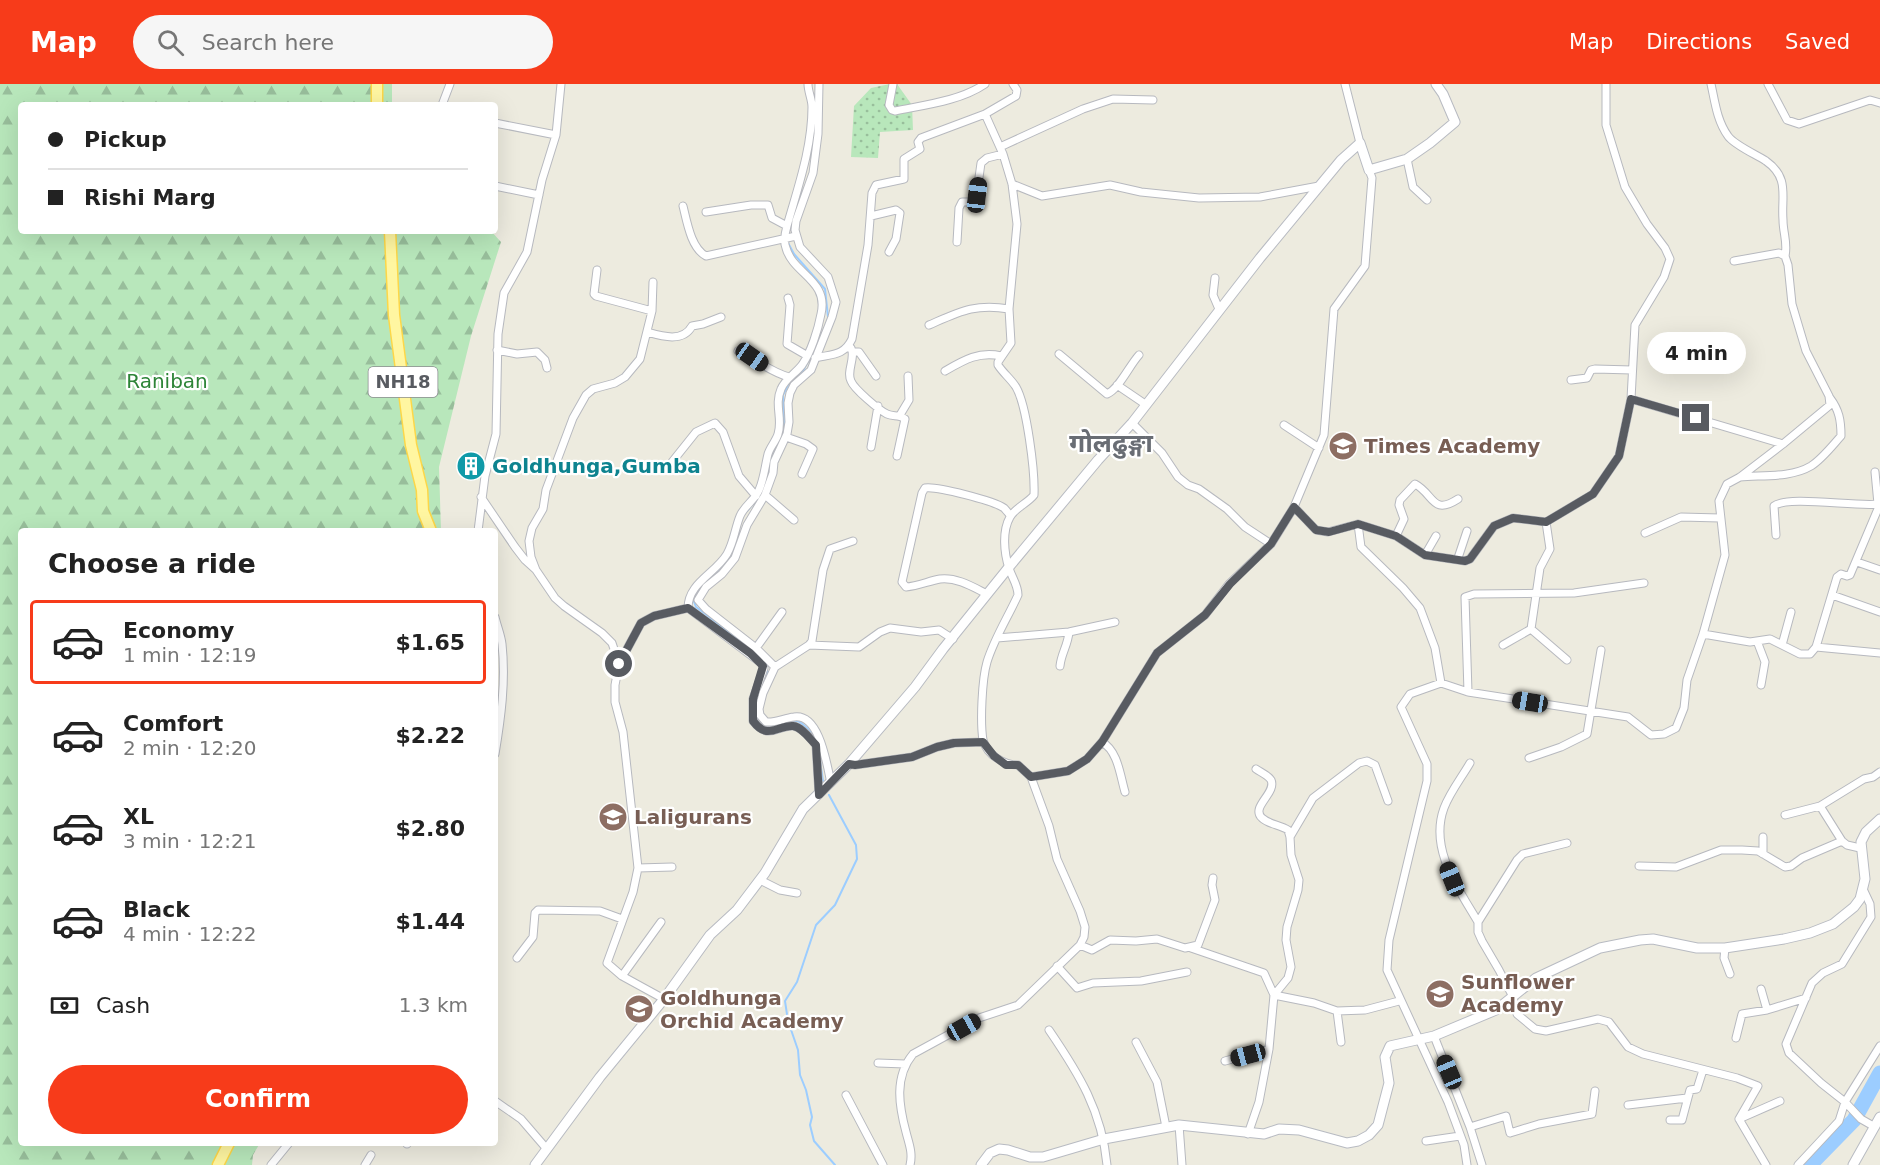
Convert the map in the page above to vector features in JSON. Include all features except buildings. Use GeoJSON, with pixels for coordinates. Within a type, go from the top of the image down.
{"type":"FeatureCollection","features":[{"type":"Feature","properties":{"kind":"main road"},"geometry":{"type":"LineString","coordinates":[[377,84],[377,102]]}},
{"type":"Feature","properties":{"kind":"main road","name":"NH18"},"geometry":{"type":"LineString","coordinates":[[390,234],[394,315],[411,445],[422,490],[423,511],[430,528]]}},
{"type":"Feature","properties":{"kind":"main road"},"geometry":{"type":"LineString","coordinates":[[218,1165],[228,1146]]}},
{"type":"Feature","properties":{"kind":"street"},"geometry":{"type":"LineString","coordinates":[[443,102],[450,84]]}},
{"type":"Feature","properties":{"kind":"street"},"geometry":{"type":"LineString","coordinates":[[478,528],[481,497],[496,434],[497,350],[504,293],[527,252],[538,195],[556,135],[561,84]]}},
{"type":"Feature","properties":{"kind":"street"},"geometry":{"type":"LineString","coordinates":[[784,434],[777,403],[782,387],[812,353],[830,324],[836,303],[828,277],[790,238],[787,226],[807,149],[812,104],[808,84]]}},
{"type":"Feature","properties":{"kind":"street"},"geometry":{"type":"LineString","coordinates":[[775,667],[756,648],[706,609],[698,600],[706,587],[722,574],[735,558],[747,525],[765,495],[773,473],[774,462],[789,422],[790,393],[794,385],[811,370],[812,353],[822,311],[819,291],[814,281],[790,257],[785,248],[813,173],[818,134],[819,84]]}},
{"type":"Feature","properties":{"kind":"street"},"geometry":{"type":"LineString","coordinates":[[893,84],[890,105],[895,111],[946,100],[977,90],[985,84]]}},
{"type":"Feature","properties":{"kind":"street"},"geometry":{"type":"LineString","coordinates":[[897,456],[905,419],[900,415],[888,415],[852,384],[850,379],[850,350],[868,245],[872,193],[876,185],[904,179],[904,159],[920,148],[920,140],[934,132],[985,114],[1017,95],[1013,84]]}},
{"type":"Feature","properties":{"kind":"street"},"geometry":{"type":"LineString","coordinates":[[1031,777],[1068,771],[1087,759],[1102,742],[1157,653],[1205,615],[1230,584],[1271,544],[1294,507],[1324,435],[1334,309],[1365,266],[1372,178],[1360,143],[1345,84]]}},
{"type":"Feature","properties":{"kind":"street"},"geometry":{"type":"LineString","coordinates":[[1369,170],[1407,159],[1455,122],[1436,84]]}},
{"type":"Feature","properties":{"kind":"street"},"geometry":{"type":"LineString","coordinates":[[1294,507],[1316,530],[1329,532],[1358,524],[1396,536],[1425,555],[1458,558],[1465,561],[1470,559],[1494,526],[1513,518],[1546,522],[1593,494],[1619,456],[1631,399],[1635,325],[1664,277],[1670,259],[1625,187],[1606,124],[1606,84]]}},
{"type":"Feature","properties":{"kind":"street"},"geometry":{"type":"LineString","coordinates":[[1711,84],[1719,120],[1729,139],[1770,164],[1781,176],[1784,192],[1782,220],[1787,244],[1785,256],[1792,304],[1806,351],[1841,418],[1841,436],[1810,466],[1786,474],[1740,477]]}},
{"type":"Feature","properties":{"kind":"street"},"geometry":{"type":"LineString","coordinates":[[1768,84],[1786,120],[1799,124],[1870,100],[1880,103]]}},
{"type":"Feature","properties":{"kind":"street"},"geometry":{"type":"LineString","coordinates":[[957,242],[958,208],[962,202],[971,202],[976,199],[981,163],[987,158],[1083,109],[1113,99],[1153,100]]}},
{"type":"Feature","properties":{"kind":"street"},"geometry":{"type":"LineString","coordinates":[[910,1165],[912,1155],[902,1115],[900,1086],[905,1064],[913,1054],[979,1018],[1018,1005],[1080,945],[1084,937],[1080,911],[1057,859],[1049,826],[1031,777],[1018,765],[1006,765],[994,756],[983,742],[982,688],[987,662],[1018,595],[1018,588],[1005,550],[1005,531],[1010,515],[1034,495],[1031,451],[1020,395],[998,365],[1001,356],[1011,343],[1009,309],[1017,224],[1012,184],[1002,151],[985,114]]}},
{"type":"Feature","properties":{"kind":"street"},"geometry":{"type":"LineString","coordinates":[[498,124],[556,135]]}},
{"type":"Feature","properties":{"kind":"street"},"geometry":{"type":"LineString","coordinates":[[536,1164],[600,1077],[664,999],[710,935],[737,910],[760,880],[796,819],[849,764],[915,687],[1009,567],[1103,453],[1132,423],[1219,309],[1341,160],[1360,143]]}},
{"type":"Feature","properties":{"kind":"street"},"geometry":{"type":"LineString","coordinates":[[1407,159],[1413,187],[1427,200]]}},
{"type":"Feature","properties":{"kind":"street"},"geometry":{"type":"LineString","coordinates":[[1012,184],[1042,196],[1110,185],[1142,192],[1199,198],[1260,197],[1320,186]]}},
{"type":"Feature","properties":{"kind":"street"},"geometry":{"type":"LineString","coordinates":[[498,187],[538,195]]}},
{"type":"Feature","properties":{"kind":"street"},"geometry":{"type":"LineString","coordinates":[[706,212],[764,204],[768,205],[772,218],[787,226]]}},
{"type":"Feature","properties":{"kind":"street"},"geometry":{"type":"LineString","coordinates":[[683,206],[694,242],[702,255],[790,238]]}},
{"type":"Feature","properties":{"kind":"street"},"geometry":{"type":"LineString","coordinates":[[870,216],[896,210],[900,213],[896,239],[889,252]]}},
{"type":"Feature","properties":{"kind":"street"},"geometry":{"type":"LineString","coordinates":[[1734,261],[1779,253],[1785,256]]}},
{"type":"Feature","properties":{"kind":"street"},"geometry":{"type":"LineString","coordinates":[[597,270],[594,294],[596,296],[652,311]]}},
{"type":"Feature","properties":{"kind":"street"},"geometry":{"type":"LineString","coordinates":[[1215,278],[1214,295],[1219,309]]}},
{"type":"Feature","properties":{"kind":"street"},"geometry":{"type":"LineString","coordinates":[[619,664],[612,644],[602,633],[559,602],[546,588],[531,557],[529,541],[532,528],[543,509],[546,490],[573,418],[586,395],[593,389],[615,383],[625,377],[640,359],[652,311],[653,282]]}},
{"type":"Feature","properties":{"kind":"street"},"geometry":{"type":"LineString","coordinates":[[788,298],[790,305],[787,344],[812,353],[835,354],[850,350],[859,352],[876,376]]}},
{"type":"Feature","properties":{"kind":"street"},"geometry":{"type":"LineString","coordinates":[[929,325],[984,305],[1009,309]]}},
{"type":"Feature","properties":{"kind":"street"},"geometry":{"type":"LineString","coordinates":[[647,332],[664,336],[680,336],[688,332],[692,326],[721,317]]}},
{"type":"Feature","properties":{"kind":"street"},"geometry":{"type":"LineString","coordinates":[[497,350],[517,354],[537,352],[545,360],[547,368]]}},
{"type":"Feature","properties":{"kind":"street"},"geometry":{"type":"LineString","coordinates":[[738,351],[752,357],[776,374],[789,377]]}},
{"type":"Feature","properties":{"kind":"street"},"geometry":{"type":"LineString","coordinates":[[945,371],[963,360],[984,354],[1001,356]]}},
{"type":"Feature","properties":{"kind":"street"},"geometry":{"type":"LineString","coordinates":[[1059,354],[1107,394],[1117,386],[1138,355]]}},
{"type":"Feature","properties":{"kind":"street"},"geometry":{"type":"LineString","coordinates":[[1571,380],[1587,378],[1592,369],[1632,370]]}},
{"type":"Feature","properties":{"kind":"street"},"geometry":{"type":"LineString","coordinates":[[900,415],[909,400],[908,376]]}},
{"type":"Feature","properties":{"kind":"street"},"geometry":{"type":"LineString","coordinates":[[1117,386],[1146,404]]}},
{"type":"Feature","properties":{"kind":"street"},"geometry":{"type":"LineString","coordinates":[[1467,1165],[1464,1145],[1448,1102],[1420,1039],[1399,1001],[1387,970],[1389,940],[1427,781],[1427,764],[1401,707],[1410,694],[1441,683],[1468,692],[1628,717],[1651,735],[1664,734],[1676,728],[1684,708],[1688,680],[1725,555],[1719,501],[1727,484],[1740,477],[1830,405],[1829,396]]}},
{"type":"Feature","properties":{"kind":"street"},"geometry":{"type":"LineString","coordinates":[[1631,399],[1783,444]]}},
{"type":"Feature","properties":{"kind":"street"},"geometry":{"type":"LineString","coordinates":[[871,447],[878,406]]}},
{"type":"Feature","properties":{"kind":"street"},"geometry":{"type":"LineString","coordinates":[[672,462],[696,432],[715,423],[723,432],[740,476],[756,496]]}},
{"type":"Feature","properties":{"kind":"street"},"geometry":{"type":"LineString","coordinates":[[1132,423],[1162,453],[1178,477],[1227,509],[1245,527],[1271,544]]}},
{"type":"Feature","properties":{"kind":"street"},"geometry":{"type":"LineString","coordinates":[[1284,425],[1319,448]]}},
{"type":"Feature","properties":{"kind":"street"},"geometry":{"type":"LineString","coordinates":[[784,434],[813,448],[802,474]]}},
{"type":"Feature","properties":{"kind":"street"},"geometry":{"type":"LineString","coordinates":[[688,608],[688,597],[694,588],[718,567],[727,554],[735,537],[742,511],[756,496],[762,482],[768,452],[784,434]]}},
{"type":"Feature","properties":{"kind":"street"},"geometry":{"type":"LineString","coordinates":[[1703,634],[1750,642],[1770,639],[1800,654],[1810,654],[1816,647],[1837,577],[1841,574],[1850,575],[1879,504],[1875,472]]}},
{"type":"Feature","properties":{"kind":"street"},"geometry":{"type":"LineString","coordinates":[[1396,536],[1404,519],[1399,505],[1400,500],[1414,484],[1437,505],[1443,506],[1458,499]]}},
{"type":"Feature","properties":{"kind":"street"},"geometry":{"type":"LineString","coordinates":[[987,594],[956,580],[938,579],[906,587],[902,582],[922,493],[925,488],[929,487],[968,496],[1004,508],[1010,515]]}},
{"type":"Feature","properties":{"kind":"street"},"geometry":{"type":"LineString","coordinates":[[765,495],[794,520]]}},
{"type":"Feature","properties":{"kind":"street"},"geometry":{"type":"LineString","coordinates":[[481,497],[525,560],[536,570]]}},
{"type":"Feature","properties":{"kind":"street"},"geometry":{"type":"LineString","coordinates":[[1776,535],[1773,506],[1777,503],[1796,501],[1863,506],[1879,504]]}},
{"type":"Feature","properties":{"kind":"street"},"geometry":{"type":"LineString","coordinates":[[1645,534],[1681,517],[1720,518]]}},
{"type":"Feature","properties":{"kind":"street"},"geometry":{"type":"LineString","coordinates":[[1531,629],[1540,568],[1550,549],[1546,522]]}},
{"type":"Feature","properties":{"kind":"street"},"geometry":{"type":"LineString","coordinates":[[1358,524],[1361,547],[1420,608],[1434,648],[1441,683]]}},
{"type":"Feature","properties":{"kind":"street"},"geometry":{"type":"LineString","coordinates":[[1458,558],[1467,531]]}},
{"type":"Feature","properties":{"kind":"street"},"geometry":{"type":"LineString","coordinates":[[1425,555],[1436,536]]}},
{"type":"Feature","properties":{"kind":"street"},"geometry":{"type":"LineString","coordinates":[[809,645],[830,549],[853,541]]}},
{"type":"Feature","properties":{"kind":"street"},"geometry":{"type":"LineString","coordinates":[[1857,562],[1880,570]]}},
{"type":"Feature","properties":{"kind":"street"},"geometry":{"type":"LineString","coordinates":[[1468,692],[1465,597],[1474,594],[1575,593],[1644,583]]}},
{"type":"Feature","properties":{"kind":"street"},"geometry":{"type":"LineString","coordinates":[[1832,595],[1880,612]]}},
{"type":"Feature","properties":{"kind":"street"},"geometry":{"type":"LineString","coordinates":[[664,999],[622,976],[607,963],[633,892],[638,868],[623,732],[615,702],[615,685],[619,664],[641,623],[654,616],[688,608],[750,653],[763,666],[753,699],[753,721],[760,729],[765,730],[794,726],[801,729],[812,740],[816,745],[819,795]]}},
{"type":"Feature","properties":{"kind":"street"},"geometry":{"type":"LineString","coordinates":[[756,648],[782,612]]}},
{"type":"Feature","properties":{"kind":"street"},"geometry":{"type":"LineString","coordinates":[[1782,645],[1791,612]]}},
{"type":"Feature","properties":{"kind":"street"},"geometry":{"type":"LineString","coordinates":[[998,638],[1069,632],[1115,622]]}},
{"type":"Feature","properties":{"kind":"street"},"geometry":{"type":"LineString","coordinates":[[498,628],[502,643],[503,683],[498,736]]}},
{"type":"Feature","properties":{"kind":"street"},"geometry":{"type":"LineString","coordinates":[[831,783],[824,748],[811,725],[798,717],[769,723],[760,715],[759,709],[763,693],[775,667],[809,645],[859,647],[880,632],[890,628],[921,632],[939,630],[953,639]]}},
{"type":"Feature","properties":{"kind":"street"},"geometry":{"type":"LineString","coordinates":[[1503,645],[1531,629]]}},
{"type":"Feature","properties":{"kind":"street"},"geometry":{"type":"LineString","coordinates":[[1531,629],[1567,660]]}},
{"type":"Feature","properties":{"kind":"street"},"geometry":{"type":"LineString","coordinates":[[1060,666],[1060,658],[1068,644],[1069,632]]}},
{"type":"Feature","properties":{"kind":"street"},"geometry":{"type":"LineString","coordinates":[[1757,641],[1765,662],[1761,685]]}},
{"type":"Feature","properties":{"kind":"street"},"geometry":{"type":"LineString","coordinates":[[1816,647],[1880,653]]}},
{"type":"Feature","properties":{"kind":"street"},"geometry":{"type":"LineString","coordinates":[[1530,758],[1562,747],[1587,734],[1601,650]]}},
{"type":"Feature","properties":{"kind":"street"},"geometry":{"type":"LineString","coordinates":[[849,764],[912,757],[954,743],[983,742]]}},
{"type":"Feature","properties":{"kind":"street"},"geometry":{"type":"LineString","coordinates":[[1102,742],[1109,746],[1113,753],[1125,792]]}},
{"type":"Feature","properties":{"kind":"street"},"geometry":{"type":"LineString","coordinates":[[1290,837],[1313,798],[1359,763],[1366,761],[1375,765],[1388,801]]}},
{"type":"Feature","properties":{"kind":"street"},"geometry":{"type":"LineString","coordinates":[[1470,763],[1444,808],[1441,827],[1443,855],[1452,879],[1478,922],[1478,932],[1513,998],[1517,1014],[1535,1029],[1546,1031],[1598,1019],[1609,1022],[1628,1047],[1643,1054],[1737,1078],[1758,1086],[1739,1119]]}},
{"type":"Feature","properties":{"kind":"street"},"geometry":{"type":"LineString","coordinates":[[1256,769],[1270,778],[1272,783],[1272,788],[1259,814],[1262,819],[1288,830],[1291,855],[1299,880],[1287,927],[1286,940],[1291,967],[1288,978],[1274,995]]}},
{"type":"Feature","properties":{"kind":"street"},"geometry":{"type":"LineString","coordinates":[[1785,815],[1820,806],[1880,772]]}},
{"type":"Feature","properties":{"kind":"street"},"geometry":{"type":"LineString","coordinates":[[1820,806],[1842,841],[1847,845],[1860,848]]}},
{"type":"Feature","properties":{"kind":"street"},"geometry":{"type":"LineString","coordinates":[[981,1165],[990,1153],[999,1149],[1044,1161],[1104,1138],[1179,1125],[1248,1134],[1264,1134],[1279,1129],[1299,1130],[1347,1143],[1364,1138],[1378,1125],[1389,1083],[1385,1057],[1390,1046],[1434,1036],[1496,1010],[1536,978],[1599,948],[1653,939],[1697,948],[1725,948],[1784,939],[1810,933],[1833,924],[1854,907],[1863,889],[1865,879],[1860,848],[1863,837],[1880,819]]}},
{"type":"Feature","properties":{"kind":"street"},"geometry":{"type":"LineString","coordinates":[[1763,837],[1763,854]]}},
{"type":"Feature","properties":{"kind":"street"},"geometry":{"type":"LineString","coordinates":[[1639,866],[1676,867],[1721,850],[1742,850],[1763,854],[1785,867],[1842,841]]}},
{"type":"Feature","properties":{"kind":"street"},"geometry":{"type":"LineString","coordinates":[[1478,922],[1523,854],[1568,843]]}},
{"type":"Feature","properties":{"kind":"street"},"geometry":{"type":"LineString","coordinates":[[638,868],[672,867]]}},
{"type":"Feature","properties":{"kind":"street"},"geometry":{"type":"LineString","coordinates":[[1191,948],[1198,945],[1203,936],[1215,900],[1213,878]]}},
{"type":"Feature","properties":{"kind":"street"},"geometry":{"type":"LineString","coordinates":[[760,880],[780,890],[796,893]]}},
{"type":"Feature","properties":{"kind":"street"},"geometry":{"type":"LineString","coordinates":[[1863,889],[1870,904],[1871,917],[1842,964],[1824,973],[1812,983],[1788,1039],[1786,1049],[1861,1119],[1875,1127]]}},
{"type":"Feature","properties":{"kind":"street"},"geometry":{"type":"LineString","coordinates":[[517,958],[532,937],[535,913],[538,910],[600,911],[622,919]]}},
{"type":"Feature","properties":{"kind":"street"},"geometry":{"type":"LineString","coordinates":[[622,976],[661,922]]}},
{"type":"Feature","properties":{"kind":"street"},"geometry":{"type":"LineString","coordinates":[[1080,945],[1092,950],[1110,940],[1156,939],[1191,948],[1264,973],[1274,995],[1269,1049],[1259,1102],[1248,1134]]}},
{"type":"Feature","properties":{"kind":"street"},"geometry":{"type":"LineString","coordinates":[[1725,948],[1724,958],[1730,974]]}},
{"type":"Feature","properties":{"kind":"street"},"geometry":{"type":"LineString","coordinates":[[1057,966],[1077,988],[1093,983],[1141,981],[1187,972]]}},
{"type":"Feature","properties":{"kind":"street"},"geometry":{"type":"LineString","coordinates":[[1761,989],[1767,1010]]}},
{"type":"Feature","properties":{"kind":"street"},"geometry":{"type":"LineString","coordinates":[[1274,995],[1314,1003],[1337,1011],[1365,1010],[1399,1001]]}},
{"type":"Feature","properties":{"kind":"street"},"geometry":{"type":"LineString","coordinates":[[1736,1038],[1742,1014],[1767,1010],[1806,998]]}},
{"type":"Feature","properties":{"kind":"street"},"geometry":{"type":"LineString","coordinates":[[1337,1011],[1341,1042]]}},
{"type":"Feature","properties":{"kind":"street"},"geometry":{"type":"LineString","coordinates":[[1049,1030],[1085,1087],[1104,1138],[1107,1165]]}},
{"type":"Feature","properties":{"kind":"street"},"geometry":{"type":"LineString","coordinates":[[1434,1036],[1470,1127],[1482,1165]]}},
{"type":"Feature","properties":{"kind":"street"},"geometry":{"type":"LineString","coordinates":[[1136,1042],[1157,1082],[1166,1127]]}},
{"type":"Feature","properties":{"kind":"street"},"geometry":{"type":"LineString","coordinates":[[1798,1165],[1839,1121],[1845,1102],[1880,1047]]}},
{"type":"Feature","properties":{"kind":"street"},"geometry":{"type":"LineString","coordinates":[[1225,1061],[1269,1049]]}},
{"type":"Feature","properties":{"kind":"street"},"geometry":{"type":"LineString","coordinates":[[878,1063],[905,1064]]}},
{"type":"Feature","properties":{"kind":"street"},"geometry":{"type":"LineString","coordinates":[[1670,1120],[1682,1120],[1690,1090],[1697,1089],[1703,1070]]}},
{"type":"Feature","properties":{"kind":"street"},"geometry":{"type":"LineString","coordinates":[[1470,1127],[1506,1116],[1510,1133],[1539,1124],[1592,1114],[1595,1091]]}},
{"type":"Feature","properties":{"kind":"street"},"geometry":{"type":"LineString","coordinates":[[846,1095],[883,1165]]}},
{"type":"Feature","properties":{"kind":"street"},"geometry":{"type":"LineString","coordinates":[[1628,1105],[1687,1098]]}},
{"type":"Feature","properties":{"kind":"street"},"geometry":{"type":"LineString","coordinates":[[1739,1119],[1780,1101]]}},
{"type":"Feature","properties":{"kind":"street"},"geometry":{"type":"LineString","coordinates":[[498,1103],[521,1119],[537,1134],[546,1148]]}},
{"type":"Feature","properties":{"kind":"street"},"geometry":{"type":"LineString","coordinates":[[1853,1165],[1880,1117]]}},
{"type":"Feature","properties":{"kind":"street"},"geometry":{"type":"LineString","coordinates":[[1739,1119],[1766,1165]]}},
{"type":"Feature","properties":{"kind":"street"},"geometry":{"type":"LineString","coordinates":[[1179,1125],[1182,1165]]}},
{"type":"Feature","properties":{"kind":"street"},"geometry":{"type":"LineString","coordinates":[[1426,1141],[1460,1136]]}},
{"type":"Feature","properties":{"kind":"street"},"geometry":{"type":"LineString","coordinates":[[1464,1145],[1473,1142]]}},
{"type":"Feature","properties":{"kind":"street"},"geometry":{"type":"LineString","coordinates":[[271,1165],[287,1146]]}},
{"type":"Feature","properties":{"kind":"street"},"geometry":{"type":"LineString","coordinates":[[365,1165],[371,1155]]}},
{"type":"Feature","properties":{"kind":"green space","name":"Raniban"},"geometry":{"type":"Polygon","coordinates":[[[0,84],[392,84],[392,102],[18,102],[18,234],[494,234],[501,242],[471,336],[439,467],[441,528],[18,528],[18,1146],[258,1146],[253,1155],[252,1165],[0,1165],[0,84]]]}},
{"type":"Feature","properties":{"kind":"green space"},"geometry":{"type":"Polygon","coordinates":[[[897,84],[912,105],[913,130],[880,132],[878,158],[851,157],[854,106],[871,88],[897,84]]]}},
{"type":"Feature","properties":{"kind":"waterway"},"geometry":{"type":"LineString","coordinates":[[787,241],[794,254],[825,289],[828,317]]}},
{"type":"Feature","properties":{"kind":"waterway"},"geometry":{"type":"LineString","coordinates":[[814,350],[821,336]]}},
{"type":"Feature","properties":{"kind":"waterway"},"geometry":{"type":"LineString","coordinates":[[795,376],[803,371],[811,355]]}},
{"type":"Feature","properties":{"kind":"waterway"},"geometry":{"type":"LineString","coordinates":[[769,465],[783,435],[783,395],[791,379]]}},
{"type":"Feature","properties":{"kind":"waterway"},"geometry":{"type":"LineString","coordinates":[[747,511],[758,498]]}},
{"type":"Feature","properties":{"kind":"waterway"},"geometry":{"type":"LineString","coordinates":[[698,589],[727,561],[734,549]]}},
{"type":"Feature","properties":{"kind":"waterway"},"geometry":{"type":"LineString","coordinates":[[694,597],[696,607],[757,653]]}},
{"type":"Feature","properties":{"kind":"waterway"},"geometry":{"type":"LineString","coordinates":[[762,684],[767,672],[765,662]]}},
{"type":"Feature","properties":{"kind":"waterway"},"geometry":{"type":"LineString","coordinates":[[759,723],[777,726],[795,721],[808,729],[817,741]]}},
{"type":"Feature","properties":{"kind":"waterway"},"geometry":{"type":"LineString","coordinates":[[820,761],[823,781]]}},
{"type":"Feature","properties":{"kind":"waterway"},"geometry":{"type":"LineString","coordinates":[[829,795],[856,845],[857,859],[835,905],[816,925],[797,982],[785,1001],[788,1021],[798,1050],[800,1075],[812,1117],[810,1125],[814,1141],[835,1165]]}},
{"type":"Feature","properties":{"kind":"waterway"},"geometry":{"type":"LineString","coordinates":[[1810,1165],[1854,1120],[1880,1073]]}},
{"type":"Feature","properties":{"kind":"place","name":"Times Academy"},"geometry":{"type":"Point","coordinates":[1343,446]}},
{"type":"Feature","properties":{"kind":"place","name":"Goldhunga,Gumba"},"geometry":{"type":"Point","coordinates":[471,466]}},
{"type":"Feature","properties":{"kind":"place","name":"Laligurans"},"geometry":{"type":"Point","coordinates":[613,817]}},
{"type":"Feature","properties":{"kind":"place","name":"Sunflower Academy"},"geometry":{"type":"Point","coordinates":[1440,994]}},
{"type":"Feature","properties":{"kind":"place","name":"Goldhunga Orchid Academy"},"geometry":{"type":"Point","coordinates":[639,1009]}},
{"type":"Feature","properties":{"kind":"district","name":"गोलढुङ्गा"},"geometry":{"type":"Point","coordinates":[1111,443]}},
{"type":"Feature","properties":{"kind":"route"},"geometry":{"type":"LineString","coordinates":[[619,664],[641,623],[654,616],[688,608],[750,653],[763,666],[753,699],[751,713],[753,721],[760,729],[769,731],[794,726],[801,729],[812,740],[816,745],[819,795],[849,764],[912,757],[954,743],[983,742],[994,756],[1006,765],[1018,765],[1031,777],[1068,771],[1087,759],[1102,742],[1157,653],[1205,615],[1230,584],[1267,549],[1294,507],[1316,530],[1329,532],[1358,524],[1373,527],[1396,536],[1425,555],[1458,558],[1465,561],[1470,559],[1494,526],[1513,518],[1546,522],[1593,494],[1619,456],[1631,399],[1696,418]]}}]}
